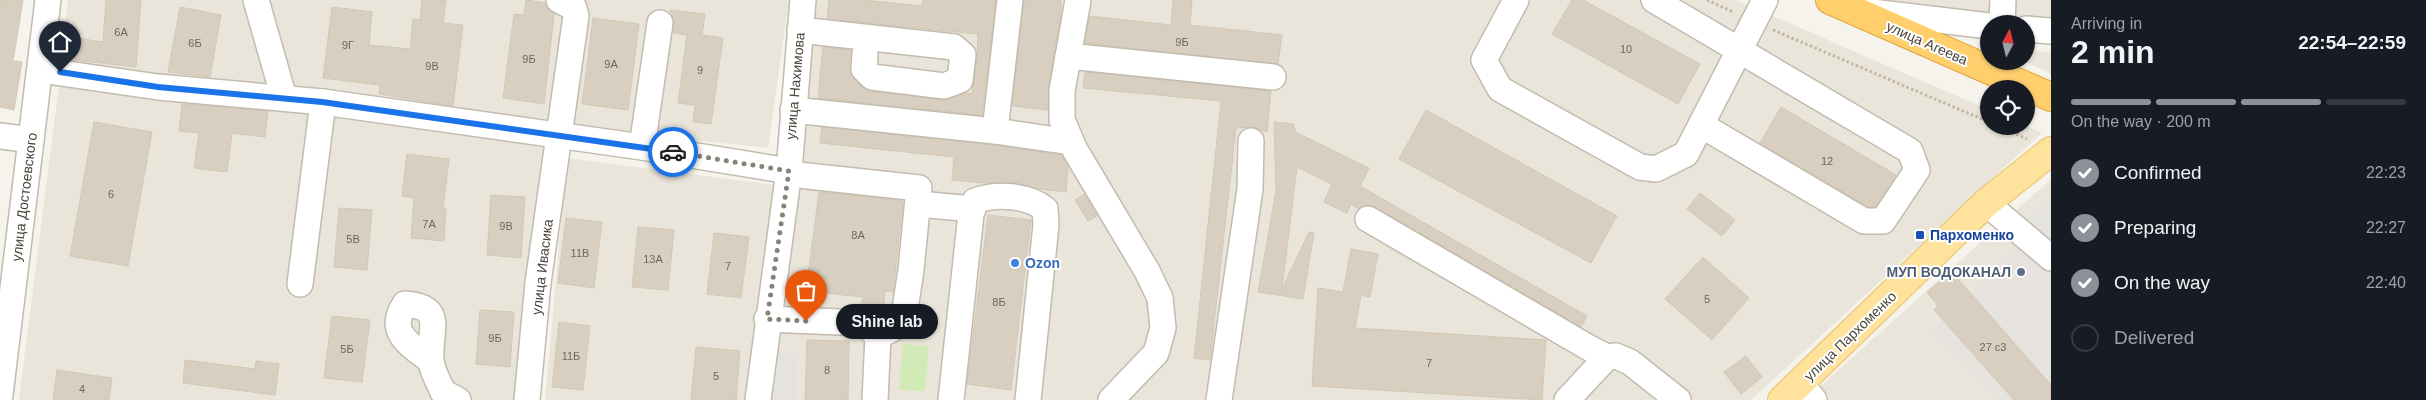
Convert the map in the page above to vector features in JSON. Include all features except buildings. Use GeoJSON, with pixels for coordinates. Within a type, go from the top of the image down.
{"type":"FeatureCollection","features":[{"type":"Feature","properties":{"kind":"highway","name":"улица Агеева"},"geometry":{"type":"LineString","coordinates":[[1841,5],[2051,97]]}},
{"type":"Feature","properties":{"kind":"main road","name":"улица Пархоменко"},"geometry":{"type":"LineString","coordinates":[[1799,395],[2042,146]]}},
{"type":"Feature","properties":{"kind":"street","name":"улица Достоевского"},"geometry":{"type":"LineString","coordinates":[[0,395],[48,0]]}},
{"type":"Feature","properties":{"kind":"street"},"geometry":{"type":"LineString","coordinates":[[256,0],[284,98]]}},
{"type":"Feature","properties":{"kind":"street","name":"улица Ивасика"},"geometry":{"type":"LineString","coordinates":[[528,400],[538,283],[576,16],[574,8],[560,0]]}},
{"type":"Feature","properties":{"kind":"street","name":"улица Нахимова"},"geometry":{"type":"LineString","coordinates":[[758,400],[767,319],[789,173],[803,0]]}},
{"type":"Feature","properties":{"kind":"street"},"geometry":{"type":"LineString","coordinates":[[995,131],[1010,0]]}},
{"type":"Feature","properties":{"kind":"street"},"geometry":{"type":"LineString","coordinates":[[1078,0],[1062,91],[1062,120],[1071,142],[1133,246],[1160,298],[1164,328],[1156,353],[1111,400]]}},
{"type":"Feature","properties":{"kind":"street"},"geometry":{"type":"LineString","coordinates":[[1516,0],[1484,60],[1500,89],[1640,167],[1656,169],[1686,154],[1765,0]]}},
{"type":"Feature","properties":{"kind":"street"},"geometry":{"type":"LineString","coordinates":[[1654,0],[1910,151],[1917,170],[1883,221],[1864,221],[1700,126]]}},
{"type":"Feature","properties":{"kind":"street"},"geometry":{"type":"LineString","coordinates":[[2002,15],[2003,0]]}},
{"type":"Feature","properties":{"kind":"street"},"geometry":{"type":"LineString","coordinates":[[1841,5],[1980,25]]}},
{"type":"Feature","properties":{"kind":"street"},"geometry":{"type":"LineString","coordinates":[[642,147],[660,22]]}},
{"type":"Feature","properties":{"kind":"street"},"geometry":{"type":"LineString","coordinates":[[800,30],[954,47],[963,55],[960,80],[944,86],[872,77],[864,69],[865,54]]}},
{"type":"Feature","properties":{"kind":"street"},"geometry":{"type":"LineString","coordinates":[[2035,30],[2051,31]]}},
{"type":"Feature","properties":{"kind":"street"},"geometry":{"type":"LineString","coordinates":[[1068,56],[1273,77]]}},
{"type":"Feature","properties":{"kind":"street"},"geometry":{"type":"LineString","coordinates":[[40,70],[158,87],[322,102],[642,147],[789,173],[919,188],[912,270],[905,309],[892,329],[878,336]]}},
{"type":"Feature","properties":{"kind":"street"},"geometry":{"type":"LineString","coordinates":[[300,284],[322,102]]}},
{"type":"Feature","properties":{"kind":"street"},"geometry":{"type":"LineString","coordinates":[[793,110],[995,131],[1071,142]]}},
{"type":"Feature","properties":{"kind":"street"},"geometry":{"type":"LineString","coordinates":[[0,136],[30,140]]}},
{"type":"Feature","properties":{"kind":"street"},"geometry":{"type":"LineString","coordinates":[[1219,400],[1250,189],[1251,141]]}},
{"type":"Feature","properties":{"kind":"street"},"geometry":{"type":"LineString","coordinates":[[951,400],[973,209],[975,201],[989,196],[1035,201],[1045,209],[1046,225],[1028,400]]}},
{"type":"Feature","properties":{"kind":"street"},"geometry":{"type":"LineString","coordinates":[[1986,203],[2051,258]]}},
{"type":"Feature","properties":{"kind":"street"},"geometry":{"type":"LineString","coordinates":[[918,204],[973,209]]}},
{"type":"Feature","properties":{"kind":"street"},"geometry":{"type":"LineString","coordinates":[[1368,219],[1607,357],[1616,356],[1630,362],[1678,400]]}},
{"type":"Feature","properties":{"kind":"street"},"geometry":{"type":"LineString","coordinates":[[767,319],[864,323],[878,336],[876,400]]}},
{"type":"Feature","properties":{"kind":"street"},"geometry":{"type":"LineString","coordinates":[[1567,400],[1607,357]]}},
{"type":"Feature","properties":{"kind":"street"},"geometry":{"type":"LineString","coordinates":[[430,361],[443,392],[458,400]]}},
{"type":"Feature","properties":{"kind":"path"},"geometry":{"type":"LineString","coordinates":[[1707,0],[1753,22],[1980,118]]}},
{"type":"Feature","properties":{"kind":"path"},"geometry":{"type":"LineString","coordinates":[[2018,135],[2042,146]]}},
{"type":"Feature","properties":{"kind":"shaded area"},"geometry":{"type":"Polygon","coordinates":[[[68,0],[789,0],[768,148],[60,69],[68,0]]]}},
{"type":"Feature","properties":{"kind":"shaded area"},"geometry":{"type":"Polygon","coordinates":[[[816,0],[1736,0],[1980,106],[1980,135],[2035,135],[2035,130],[2042,133],[1751,400],[767,400],[816,0]]]}},
{"type":"Feature","properties":{"kind":"shaded area"},"geometry":{"type":"Polygon","coordinates":[[[1856,0],[2051,0],[2051,25],[2035,24],[2035,15],[1980,15],[1980,20],[1884,14],[1856,0]]]}},
{"type":"Feature","properties":{"kind":"shaded area"},"geometry":{"type":"Polygon","coordinates":[[[2035,51],[2051,52],[2051,74],[2035,66],[2035,51]]]}},
{"type":"Feature","properties":{"kind":"shaded area"},"geometry":{"type":"Polygon","coordinates":[[[60,77],[544,142],[517,400],[19,400],[60,77]]]}},
{"type":"Feature","properties":{"kind":"shaded area"},"geometry":{"type":"Polygon","coordinates":[[[567,158],[775,185],[754,400],[545,400],[567,158]]]}},
{"type":"Feature","properties":{"kind":"shaded area"},"geometry":{"type":"Polygon","coordinates":[[[2051,179],[2051,400],[1805,400],[2051,179]]]}},
{"type":"Feature","properties":{"kind":"shaded area"},"geometry":{"type":"Polygon","coordinates":[[[2051,197],[2051,237],[2026,221],[2051,197]]]}},
{"type":"Feature","properties":{"kind":"shaded area","name":"МУП ВОДОКАНАЛ"},"geometry":{"type":"Polygon","coordinates":[[[2051,213],[2051,400],[1996,400],[1932,332],[2051,213]]]}},
{"type":"Feature","properties":{"kind":"shaded area"},"geometry":{"type":"Polygon","coordinates":[[[778,352],[797,353],[796,400],[774,400],[778,352]]]}},
{"type":"Feature","properties":{"kind":"green space"},"geometry":{"type":"Polygon","coordinates":[[[903,344],[929,346],[925,391],[899,390],[903,344]]]}},
{"type":"Feature","properties":{"kind":"way so far"},"geometry":{"type":"LineString","coordinates":[[673,152],[789,171],[767,319],[806,321]]}},
{"type":"Feature","properties":{"kind":"place","name":"Пархоменко"},"geometry":{"type":"Point","coordinates":[1920,235]}},
{"type":"Feature","properties":{"kind":"place","name":"Ozon"},"geometry":{"type":"Point","coordinates":[1015,263]}},
{"type":"Feature","properties":{"kind":"place","name":"МУП ВОДОКАНАЛ"},"geometry":{"type":"Point","coordinates":[2021,272]}},
{"type":"Feature","properties":{"kind":"place","name":"Shine lab"},"geometry":{"type":"Point","coordinates":[806,321]}},
{"type":"Feature","properties":{"kind":"route"},"geometry":{"type":"LineString","coordinates":[[60,72],[158,87],[322,102],[673,152]]}}]}
